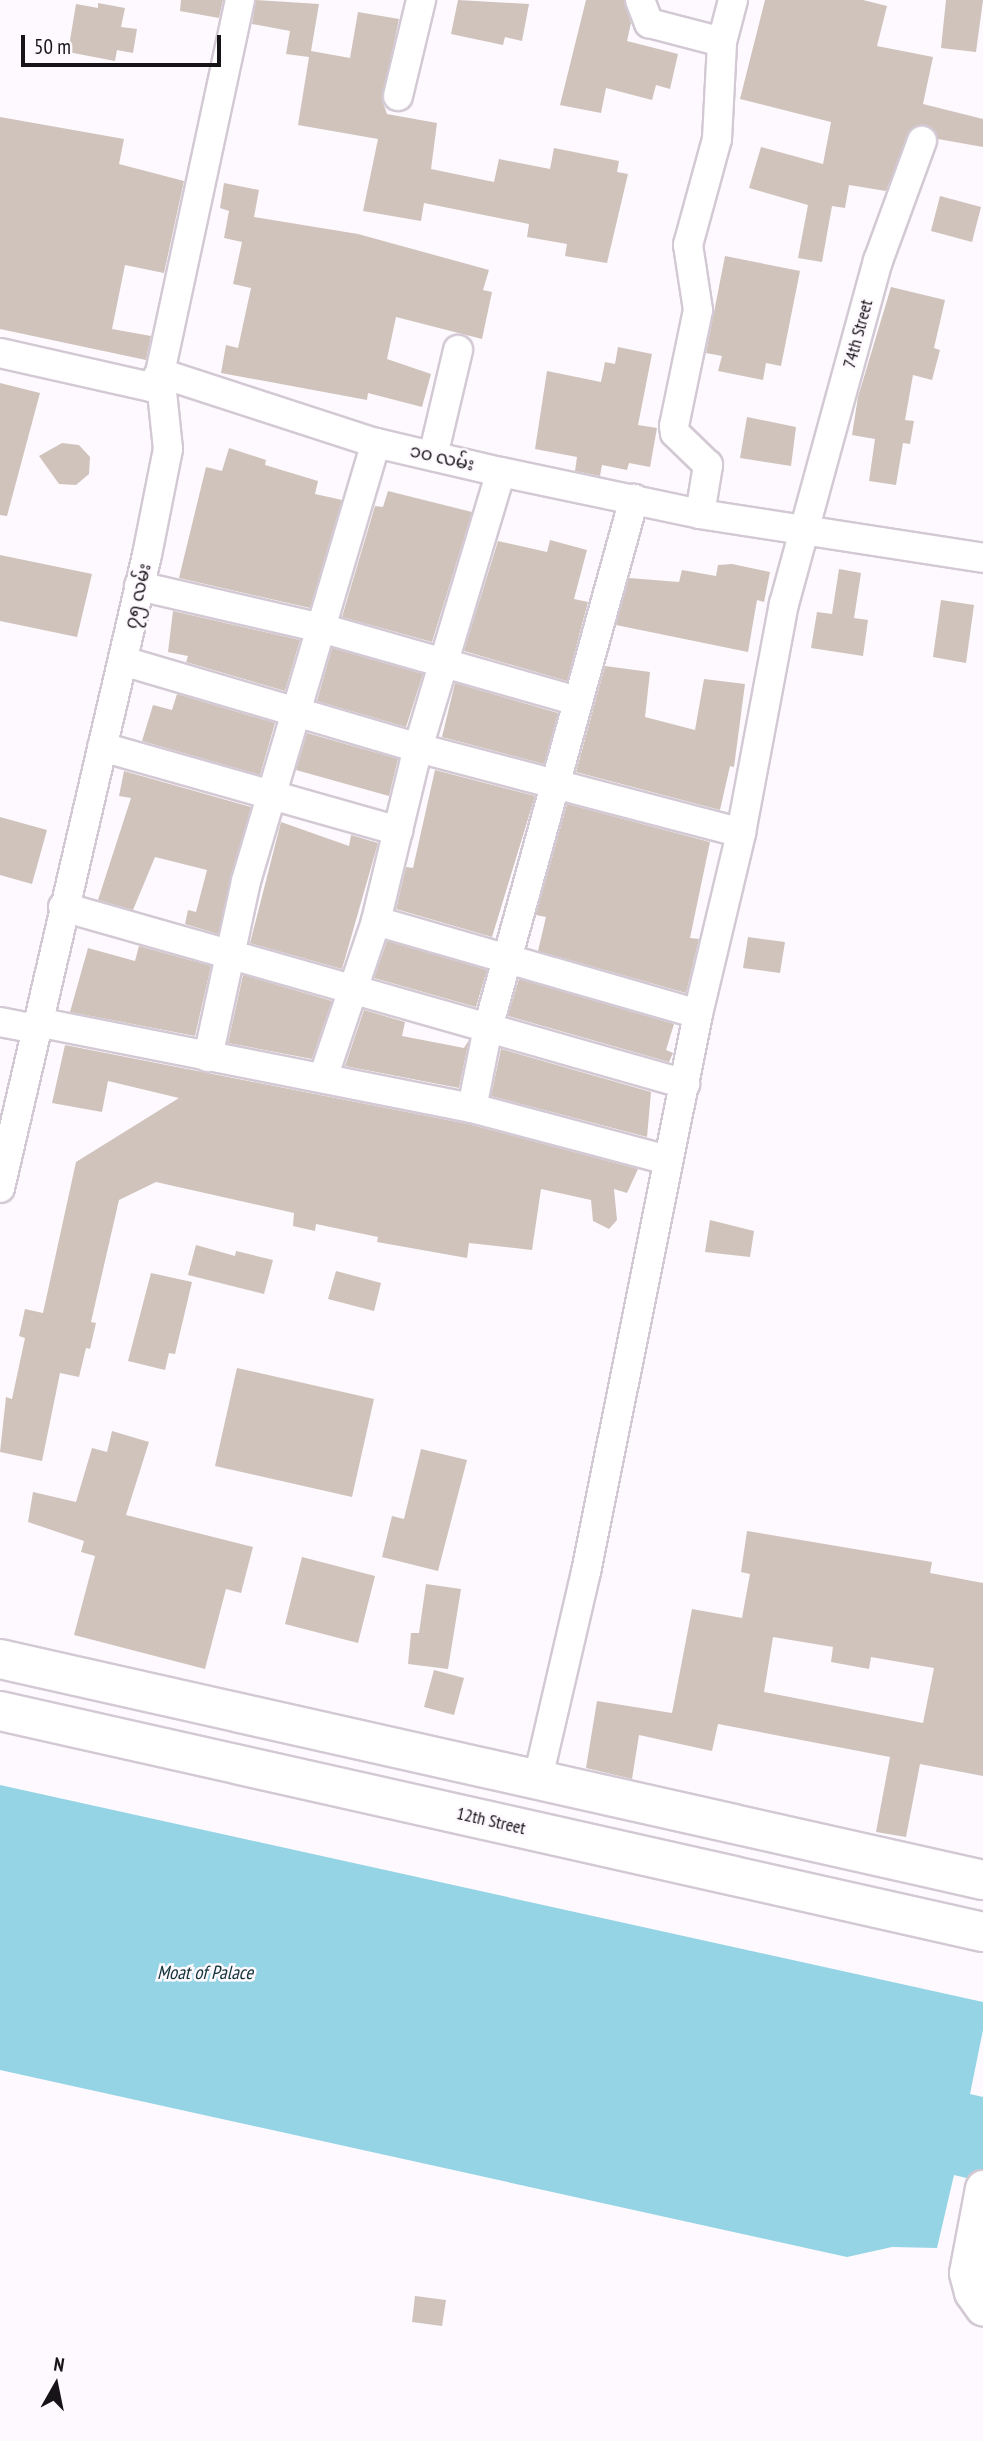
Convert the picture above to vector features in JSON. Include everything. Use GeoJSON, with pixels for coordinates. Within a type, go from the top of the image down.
{"type":"FeatureCollection","features":[{"type":"Feature","properties":{"kind":"main road"},"geometry":{"type":"LineString","coordinates":[[0,1659],[983,1880]]}},
{"type":"Feature","properties":{"kind":"main road","name":"12th Street"},"geometry":{"type":"LineString","coordinates":[[0,1711],[983,1932]]}},
{"type":"Feature","properties":{"kind":"street","name":"၇၅ လမ်း"},"geometry":{"type":"LineString","coordinates":[[0,1188],[63,907],[123,661],[168,449],[160,373],[240,0]]}},
{"type":"Feature","properties":{"kind":"street"},"geometry":{"type":"LineString","coordinates":[[398,96],[421,0]]}},
{"type":"Feature","properties":{"kind":"street"},"geometry":{"type":"LineString","coordinates":[[640,0],[649,23],[722,41]]}},
{"type":"Feature","properties":{"kind":"street"},"geometry":{"type":"LineString","coordinates":[[701,514],[708,465],[675,433],[674,426],[698,310],[688,244],[717,139],[722,41],[733,0]]}},
{"type":"Feature","properties":{"kind":"street","name":"74th Street"},"geometry":{"type":"LineString","coordinates":[[538,1778],[586,1572],[698,1014],[741,833],[802,530],[878,261],[922,141]]}},
{"type":"Feature","properties":{"kind":"street"},"geometry":{"type":"LineString","coordinates":[[433,456],[458,350]]}},
{"type":"Feature","properties":{"kind":"street"},"geometry":{"type":"LineString","coordinates":[[0,352],[152,387],[160,373]]}},
{"type":"Feature","properties":{"kind":"street","name":"၁၀ လမ်း"},"geometry":{"type":"LineString","coordinates":[[160,373],[376,443],[501,472],[701,514],[983,558]]}},
{"type":"Feature","properties":{"kind":"street"},"geometry":{"type":"LineString","coordinates":[[208,1057],[228,954],[376,443]]}},
{"type":"Feature","properties":{"kind":"street"},"geometry":{"type":"LineString","coordinates":[[323,1078],[376,921],[418,748],[501,472]]}},
{"type":"Feature","properties":{"kind":"street"},"geometry":{"type":"LineString","coordinates":[[472,1108],[488,1028],[634,499]]}},
{"type":"Feature","properties":{"kind":"street"},"geometry":{"type":"LineString","coordinates":[[139,586],[321,628],[578,701]]}},
{"type":"Feature","properties":{"kind":"street"},"geometry":{"type":"LineString","coordinates":[[123,661],[418,748],[741,833]]}},
{"type":"Feature","properties":{"kind":"street"},"geometry":{"type":"LineString","coordinates":[[102,747],[398,831]]}},
{"type":"Feature","properties":{"kind":"street"},"geometry":{"type":"LineString","coordinates":[[63,907],[685,1084]]}},
{"type":"Feature","properties":{"kind":"street"},"geometry":{"type":"LineString","coordinates":[[376,921],[698,1014]]}},
{"type":"Feature","properties":{"kind":"street"},"geometry":{"type":"LineString","coordinates":[[0,1023],[36,1026],[472,1108],[668,1160]]}},
{"type":"Feature","properties":{"kind":"street"},"geometry":{"type":"LineString","coordinates":[[983,2188],[967,2273],[972,2292],[983,2308]]}},
{"type":"Feature","properties":{"kind":"water","name":"Moat of Palace"},"geometry":{"type":"Polygon","coordinates":[[[0,1785],[983,2002],[983,2030],[970,2094],[983,2097],[983,2182],[954,2175],[937,2248],[892,2247],[847,2257],[0,2070],[0,1785]]]}},
{"type":"Feature","properties":{"kind":"building"},"geometry":{"type":"Polygon","coordinates":[[[181,0],[223,0],[219,18],[180,11],[181,0]]]}},
{"type":"Feature","properties":{"kind":"building"},"geometry":{"type":"Polygon","coordinates":[[[256,0],[319,4],[311,51],[350,58],[358,12],[399,19],[382,100],[387,114],[437,123],[431,169],[494,182],[499,159],[550,169],[554,148],[619,161],[617,172],[628,174],[607,263],[565,256],[567,244],[527,237],[529,224],[424,203],[421,221],[363,211],[378,139],[298,125],[309,57],[286,54],[290,31],[252,24],[256,0]]]}},
{"type":"Feature","properties":{"kind":"building"},"geometry":{"type":"Polygon","coordinates":[[[458,0],[529,4],[522,41],[505,37],[503,45],[451,34],[458,0]]]}},
{"type":"Feature","properties":{"kind":"building"},"geometry":{"type":"Polygon","coordinates":[[[586,0],[624,0],[631,23],[627,41],[678,54],[670,89],[656,85],[652,100],[606,88],[601,113],[560,105],[586,0]]]}},
{"type":"Feature","properties":{"kind":"building"},"geometry":{"type":"Polygon","coordinates":[[[765,0],[863,0],[887,6],[877,46],[933,57],[923,104],[983,119],[983,147],[938,139],[927,125],[911,129],[886,191],[849,185],[845,208],[832,206],[822,262],[798,258],[808,205],[749,188],[761,147],[823,164],[831,122],[740,99],[765,0]]]}},
{"type":"Feature","properties":{"kind":"building"},"geometry":{"type":"Polygon","coordinates":[[[946,0],[983,0],[976,52],[941,48],[946,0]]]}},
{"type":"Feature","properties":{"kind":"building"},"geometry":{"type":"Polygon","coordinates":[[[98,3],[125,8],[121,27],[137,29],[133,53],[117,50],[115,61],[68,52],[76,4],[98,8],[98,3]]]}},
{"type":"Feature","properties":{"kind":"building"},"geometry":{"type":"Polygon","coordinates":[[[0,117],[124,139],[119,164],[184,181],[164,273],[125,265],[112,329],[151,336],[146,360],[0,329],[0,117]]]}},
{"type":"Feature","properties":{"kind":"building"},"geometry":{"type":"Polygon","coordinates":[[[224,183],[259,190],[254,217],[358,234],[489,270],[483,290],[492,292],[482,339],[396,317],[387,359],[431,374],[422,407],[368,393],[367,400],[221,373],[226,345],[238,348],[251,288],[233,284],[242,242],[224,238],[229,211],[220,208],[224,183]]]}},
{"type":"Feature","properties":{"kind":"building"},"geometry":{"type":"Polygon","coordinates":[[[940,196],[981,207],[972,242],[931,231],[940,196]]]}},
{"type":"Feature","properties":{"kind":"building"},"geometry":{"type":"Polygon","coordinates":[[[725,256],[800,271],[781,366],[766,363],[763,380],[718,371],[722,356],[706,353],[725,256]]]}},
{"type":"Feature","properties":{"kind":"building"},"geometry":{"type":"Polygon","coordinates":[[[891,287],[945,300],[934,348],[940,350],[932,380],[913,375],[905,420],[914,421],[910,444],[903,443],[896,485],[869,481],[875,439],[852,435],[858,397],[891,287]]]}},
{"type":"Feature","properties":{"kind":"building"},"geometry":{"type":"Polygon","coordinates":[[[618,347],[652,354],[638,425],[657,428],[650,467],[629,463],[627,470],[602,465],[600,476],[575,471],[577,457],[535,449],[547,371],[601,382],[605,362],[615,364],[618,347]]]}},
{"type":"Feature","properties":{"kind":"building"},"geometry":{"type":"Polygon","coordinates":[[[0,383],[40,393],[7,516],[0,515],[0,383]]]}},
{"type":"Feature","properties":{"kind":"building"},"geometry":{"type":"Polygon","coordinates":[[[747,417],[796,427],[791,466],[740,458],[747,417]]]}},
{"type":"Feature","properties":{"kind":"building"},"geometry":{"type":"Polygon","coordinates":[[[62,443],[79,445],[90,457],[89,474],[76,485],[59,484],[39,456],[62,443]]]}},
{"type":"Feature","properties":{"kind":"building"},"geometry":{"type":"Polygon","coordinates":[[[229,448],[266,460],[265,465],[318,481],[315,494],[342,500],[310,608],[179,578],[206,467],[222,471],[229,448]]]}},
{"type":"Feature","properties":{"kind":"building"},"geometry":{"type":"Polygon","coordinates":[[[388,491],[472,512],[432,642],[342,617],[375,506],[383,507],[388,491]]]}},
{"type":"Feature","properties":{"kind":"building"},"geometry":{"type":"Polygon","coordinates":[[[550,540],[587,550],[574,599],[588,602],[567,681],[464,651],[498,541],[547,552],[550,540]]]}},
{"type":"Feature","properties":{"kind":"building"},"geometry":{"type":"Polygon","coordinates":[[[0,555],[92,574],[77,637],[0,621],[0,555]]]}},
{"type":"Feature","properties":{"kind":"building"},"geometry":{"type":"Polygon","coordinates":[[[732,564],[770,572],[764,602],[757,600],[748,652],[616,625],[629,578],[679,582],[682,570],[716,576],[718,565],[732,564]]]}},
{"type":"Feature","properties":{"kind":"building"},"geometry":{"type":"Polygon","coordinates":[[[839,569],[861,573],[854,618],[868,620],[863,656],[811,648],[817,612],[832,614],[839,569]]]}},
{"type":"Feature","properties":{"kind":"building"},"geometry":{"type":"Polygon","coordinates":[[[941,600],[974,605],[966,663],[933,657],[941,600]]]}},
{"type":"Feature","properties":{"kind":"building"},"geometry":{"type":"Polygon","coordinates":[[[173,611],[300,640],[285,691],[186,662],[188,656],[168,652],[173,611]]]}},
{"type":"Feature","properties":{"kind":"building"},"geometry":{"type":"Polygon","coordinates":[[[332,648],[423,674],[406,727],[317,701],[332,648]]]}},
{"type":"Feature","properties":{"kind":"building"},"geometry":{"type":"Polygon","coordinates":[[[605,666],[650,672],[645,717],[695,730],[704,679],[745,684],[734,767],[730,766],[720,810],[576,772],[605,666]]]}},
{"type":"Feature","properties":{"kind":"building"},"geometry":{"type":"Polygon","coordinates":[[[455,683],[558,713],[544,764],[442,737],[455,683]]]}},
{"type":"Feature","properties":{"kind":"building"},"geometry":{"type":"Polygon","coordinates":[[[177,694],[275,723],[260,775],[142,741],[153,705],[172,710],[177,694]]]}},
{"type":"Feature","properties":{"kind":"building"},"geometry":{"type":"Polygon","coordinates":[[[307,733],[398,759],[389,796],[296,770],[307,733]]]}},
{"type":"Feature","properties":{"kind":"building"},"geometry":{"type":"Polygon","coordinates":[[[435,770],[535,796],[492,937],[396,909],[406,867],[413,868],[435,770]]]}},
{"type":"Feature","properties":{"kind":"building"},"geometry":{"type":"Polygon","coordinates":[[[124,771],[251,807],[218,934],[185,924],[188,910],[196,912],[207,870],[155,857],[133,910],[98,900],[131,798],[119,796],[124,771]]]}},
{"type":"Feature","properties":{"kind":"building"},"geometry":{"type":"Polygon","coordinates":[[[567,804],[710,842],[690,938],[699,939],[686,993],[538,951],[546,917],[536,915],[567,804]]]}},
{"type":"Feature","properties":{"kind":"building"},"geometry":{"type":"Polygon","coordinates":[[[0,817],[47,830],[32,884],[0,875],[0,817]]]}},
{"type":"Feature","properties":{"kind":"building"},"geometry":{"type":"Polygon","coordinates":[[[281,822],[349,846],[351,835],[378,843],[342,969],[250,943],[281,822]]]}},
{"type":"Feature","properties":{"kind":"building"},"geometry":{"type":"Polygon","coordinates":[[[748,937],[785,942],[780,973],[743,968],[748,937]]]}},
{"type":"Feature","properties":{"kind":"building"},"geometry":{"type":"Polygon","coordinates":[[[387,941],[487,970],[476,1007],[374,978],[387,941]]]}},
{"type":"Feature","properties":{"kind":"building"},"geometry":{"type":"Polygon","coordinates":[[[139,946],[211,966],[195,1036],[70,1012],[88,948],[135,961],[139,946]]]}},
{"type":"Feature","properties":{"kind":"building"},"geometry":{"type":"Polygon","coordinates":[[[243,975],[332,1001],[312,1059],[228,1043],[243,975]]]}},
{"type":"Feature","properties":{"kind":"building"},"geometry":{"type":"Polygon","coordinates":[[[519,979],[674,1024],[666,1050],[673,1053],[669,1062],[508,1016],[519,979]]]}},
{"type":"Feature","properties":{"kind":"building"},"geometry":{"type":"Polygon","coordinates":[[[364,1010],[405,1022],[402,1036],[464,1048],[469,1040],[459,1088],[345,1066],[364,1010]]]}},
{"type":"Feature","properties":{"kind":"building"},"geometry":{"type":"Polygon","coordinates":[[[65,1045],[468,1124],[638,1169],[627,1193],[614,1189],[617,1220],[609,1229],[593,1221],[591,1200],[541,1189],[532,1250],[469,1243],[467,1258],[377,1242],[378,1237],[316,1224],[315,1231],[293,1226],[294,1213],[156,1182],[119,1200],[91,1322],[96,1323],[90,1349],[86,1348],[79,1377],[60,1373],[42,1461],[0,1452],[6,1397],[12,1399],[25,1338],[19,1336],[25,1309],[43,1313],[76,1162],[179,1098],[108,1081],[102,1112],[52,1103],[65,1045]]]}},
{"type":"Feature","properties":{"kind":"building"},"geometry":{"type":"Polygon","coordinates":[[[501,1049],[651,1092],[647,1137],[491,1096],[501,1049]]]}},
{"type":"Feature","properties":{"kind":"building"},"geometry":{"type":"Polygon","coordinates":[[[710,1220],[754,1231],[750,1257],[705,1252],[710,1220]]]}},
{"type":"Feature","properties":{"kind":"building"},"geometry":{"type":"Polygon","coordinates":[[[196,1245],[235,1256],[236,1251],[273,1260],[264,1294],[188,1275],[196,1245]]]}},
{"type":"Feature","properties":{"kind":"building"},"geometry":{"type":"Polygon","coordinates":[[[336,1271],[381,1283],[374,1311],[328,1299],[336,1271]]]}},
{"type":"Feature","properties":{"kind":"building"},"geometry":{"type":"Polygon","coordinates":[[[151,1273],[192,1282],[175,1354],[169,1353],[165,1370],[128,1361],[151,1273]]]}},
{"type":"Feature","properties":{"kind":"building"},"geometry":{"type":"Polygon","coordinates":[[[237,1368],[374,1399],[352,1497],[215,1466],[237,1368]]]}},
{"type":"Feature","properties":{"kind":"building"},"geometry":{"type":"Polygon","coordinates":[[[112,1431],[149,1442],[126,1515],[253,1547],[241,1593],[226,1589],[205,1669],[74,1635],[95,1556],[81,1552],[84,1541],[28,1522],[33,1492],[76,1502],[92,1448],[107,1452],[112,1431]]]}},
{"type":"Feature","properties":{"kind":"building"},"geometry":{"type":"Polygon","coordinates":[[[421,1449],[467,1460],[438,1571],[382,1557],[392,1516],[404,1519],[421,1449]]]}},
{"type":"Feature","properties":{"kind":"building"},"geometry":{"type":"Polygon","coordinates":[[[747,1531],[932,1562],[930,1573],[983,1583],[983,1776],[920,1764],[906,1837],[876,1832],[890,1757],[718,1724],[712,1751],[639,1735],[632,1779],[586,1768],[597,1701],[672,1713],[692,1609],[742,1618],[750,1574],[741,1572],[747,1531]],[[773,1637],[764,1692],[923,1723],[934,1668],[871,1657],[869,1669],[831,1662],[833,1647],[773,1637]]]}},
{"type":"Feature","properties":{"kind":"building"},"geometry":{"type":"Polygon","coordinates":[[[302,1557],[375,1576],[358,1643],[285,1624],[302,1557]]]}},
{"type":"Feature","properties":{"kind":"building"},"geometry":{"type":"Polygon","coordinates":[[[426,1584],[461,1589],[448,1669],[408,1664],[411,1633],[419,1633],[426,1584]]]}},
{"type":"Feature","properties":{"kind":"building"},"geometry":{"type":"Polygon","coordinates":[[[434,1670],[464,1678],[454,1715],[424,1707],[434,1670]]]}},
{"type":"Feature","properties":{"kind":"building"},"geometry":{"type":"Polygon","coordinates":[[[415,2296],[446,2300],[442,2326],[412,2322],[415,2296]]]}}]}
